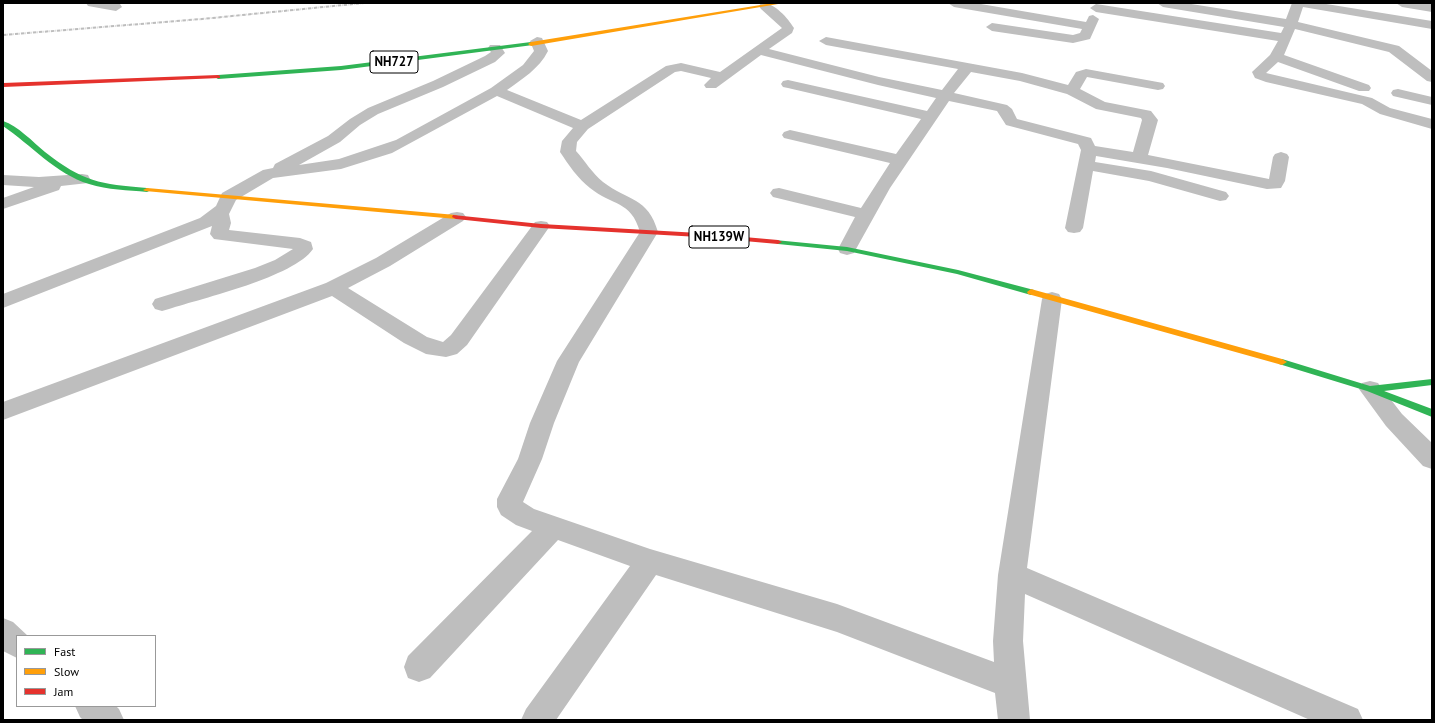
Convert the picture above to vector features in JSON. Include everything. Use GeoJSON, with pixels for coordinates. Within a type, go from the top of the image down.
{"type":"FeatureCollection","features":[{"type":"Feature","properties":{"kind":"main road","name":"NH727"},"geometry":{"type":"LineString","coordinates":[[3,85],[249,76],[366,65],[495,48],[782,3]]}},
{"type":"Feature","properties":{"kind":"main road","name":"NH139W"},"geometry":{"type":"LineString","coordinates":[[3,123],[82,179],[107,185],[224,205],[458,217],[541,226],[649,232],[847,249],[958,272],[1238,349],[1370,389],[1432,413]]}},
{"type":"Feature","properties":{"kind":"main road"},"geometry":{"type":"LineString","coordinates":[[1370,389],[1432,382]]}},
{"type":"Feature","properties":{"kind":"street"},"geometry":{"type":"LineString","coordinates":[[92,3],[116,6]]}},
{"type":"Feature","properties":{"kind":"street"},"geometry":{"type":"LineString","coordinates":[[954,3],[1089,26]]}},
{"type":"Feature","properties":{"kind":"street"},"geometry":{"type":"LineString","coordinates":[[1164,3],[1291,24],[1394,49],[1432,78]]}},
{"type":"Feature","properties":{"kind":"street"},"geometry":{"type":"LineString","coordinates":[[1432,25],[1298,3],[1286,38],[1276,57],[1259,72],[1260,75],[1266,78],[1367,101],[1385,111],[1432,124]]}},
{"type":"Feature","properties":{"kind":"street"},"geometry":{"type":"LineString","coordinates":[[1402,3],[1432,8]]}},
{"type":"Feature","properties":{"kind":"street"},"geometry":{"type":"LineString","coordinates":[[709,87],[788,28],[785,23],[765,6]]}},
{"type":"Feature","properties":{"kind":"street"},"geometry":{"type":"LineString","coordinates":[[992,27],[1073,39],[1085,36],[1097,6],[1286,38]]}},
{"type":"Feature","properties":{"kind":"street"},"geometry":{"type":"LineString","coordinates":[[269,174],[341,164],[386,150],[417,136],[496,91],[528,68],[537,59],[541,51],[537,41]]}},
{"type":"Feature","properties":{"kind":"street"},"geometry":{"type":"LineString","coordinates":[[826,41],[1035,80],[1072,91],[1101,106],[1149,116],[1150,120],[1139,158]]}},
{"type":"Feature","properties":{"kind":"street"},"geometry":{"type":"LineString","coordinates":[[3,301],[193,228],[269,174],[329,143],[344,133],[355,122],[373,111],[438,84],[490,59],[498,53],[495,48]]}},
{"type":"Feature","properties":{"kind":"street"},"geometry":{"type":"LineString","coordinates":[[758,50],[878,81],[945,94],[1002,108],[1007,112],[1011,122],[1080,139],[1087,144],[1088,157],[1074,228]]}},
{"type":"Feature","properties":{"kind":"street"},"geometry":{"type":"LineString","coordinates":[[1276,57],[1364,88]]}},
{"type":"Feature","properties":{"kind":"street"},"geometry":{"type":"LineString","coordinates":[[722,77],[680,67],[672,69],[582,126],[568,142],[568,152],[598,187],[637,207],[644,214],[649,232],[568,361],[542,423],[530,459],[510,499],[510,507],[515,512],[552,527],[650,561],[837,618],[1010,684]]}},
{"type":"Feature","properties":{"kind":"street"},"geometry":{"type":"LineString","coordinates":[[847,249],[864,214],[945,94],[967,67]]}},
{"type":"Feature","properties":{"kind":"street"},"geometry":{"type":"LineString","coordinates":[[1072,91],[1081,75],[1086,73],[1158,86]]}},
{"type":"Feature","properties":{"kind":"street"},"geometry":{"type":"LineString","coordinates":[[788,84],[930,116]]}},
{"type":"Feature","properties":{"kind":"street"},"geometry":{"type":"LineString","coordinates":[[496,91],[582,126]]}},
{"type":"Feature","properties":{"kind":"street"},"geometry":{"type":"LineString","coordinates":[[1398,93],[1432,101]]}},
{"type":"Feature","properties":{"kind":"street"},"geometry":{"type":"LineString","coordinates":[[790,135],[900,160]]}},
{"type":"Feature","properties":{"kind":"street"},"geometry":{"type":"LineString","coordinates":[[1088,157],[1139,158],[1267,184],[1275,184],[1277,181],[1281,157]]}},
{"type":"Feature","properties":{"kind":"street"},"geometry":{"type":"LineString","coordinates":[[1088,157],[1220,196]]}},
{"type":"Feature","properties":{"kind":"street"},"geometry":{"type":"LineString","coordinates":[[3,180],[39,182],[82,179]]}},
{"type":"Feature","properties":{"kind":"street"},"geometry":{"type":"LineString","coordinates":[[3,204],[32,195],[63,181]]}},
{"type":"Feature","properties":{"kind":"street"},"geometry":{"type":"LineString","coordinates":[[779,193],[864,214]]}},
{"type":"Feature","properties":{"kind":"street"},"geometry":{"type":"LineString","coordinates":[[162,304],[265,271],[297,256],[304,249],[304,246],[300,244],[221,235],[219,231],[222,223],[224,205]]}},
{"type":"Feature","properties":{"kind":"street"},"geometry":{"type":"LineString","coordinates":[[3,411],[333,288],[383,262],[458,217]]}},
{"type":"Feature","properties":{"kind":"street"},"geometry":{"type":"LineString","coordinates":[[333,288],[412,338],[434,348],[441,350],[448,349],[459,340],[541,226]]}},
{"type":"Feature","properties":{"kind":"street"},"geometry":{"type":"LineString","coordinates":[[1014,720],[1010,684],[1008,641],[1012,575],[1052,299]]}},
{"type":"Feature","properties":{"kind":"street"},"geometry":{"type":"LineString","coordinates":[[1370,389],[1394,420],[1432,459]]}},
{"type":"Feature","properties":{"kind":"street"},"geometry":{"type":"LineString","coordinates":[[420,667],[552,527]]}},
{"type":"Feature","properties":{"kind":"street"},"geometry":{"type":"LineString","coordinates":[[537,720],[650,561]]}},
{"type":"Feature","properties":{"kind":"street"},"geometry":{"type":"LineString","coordinates":[[1012,575],[1347,720]]}},
{"type":"Feature","properties":{"kind":"street"},"geometry":{"type":"LineString","coordinates":[[3,632],[16,643]]}},
{"type":"Feature","properties":{"kind":"street"},"geometry":{"type":"LineString","coordinates":[[92,707],[108,720]]}},
{"type":"Feature","properties":{"kind":"railway"},"geometry":{"type":"LineString","coordinates":[[3,35],[202,19],[364,3]]}},
{"type":"Feature","properties":{"kind":"traffic: fast"},"geometry":{"type":"LineString","coordinates":[[218,77],[341,68],[531,44]]}},
{"type":"Feature","properties":{"kind":"traffic: fast"},"geometry":{"type":"LineString","coordinates":[[3,123],[73,175],[91,183],[147,190]]}},
{"type":"Feature","properties":{"kind":"traffic: fast"},"geometry":{"type":"LineString","coordinates":[[778,242],[847,249],[958,272],[1031,292]]}},
{"type":"Feature","properties":{"kind":"traffic: fast"},"geometry":{"type":"LineString","coordinates":[[1282,362],[1370,389],[1432,413]]}},
{"type":"Feature","properties":{"kind":"traffic: fast"},"geometry":{"type":"LineString","coordinates":[[1370,389],[1432,382]]}},
{"type":"Feature","properties":{"kind":"traffic: slow"},"geometry":{"type":"LineString","coordinates":[[531,44],[782,3]]}},
{"type":"Feature","properties":{"kind":"traffic: slow"},"geometry":{"type":"LineString","coordinates":[[147,190],[456,217]]}},
{"type":"Feature","properties":{"kind":"traffic: slow"},"geometry":{"type":"LineString","coordinates":[[1031,292],[1282,362]]}},
{"type":"Feature","properties":{"kind":"traffic: jam"},"geometry":{"type":"LineString","coordinates":[[3,85],[218,77]]}},
{"type":"Feature","properties":{"kind":"traffic: jam"},"geometry":{"type":"LineString","coordinates":[[456,217],[541,226],[699,235],[778,242]]}}]}
